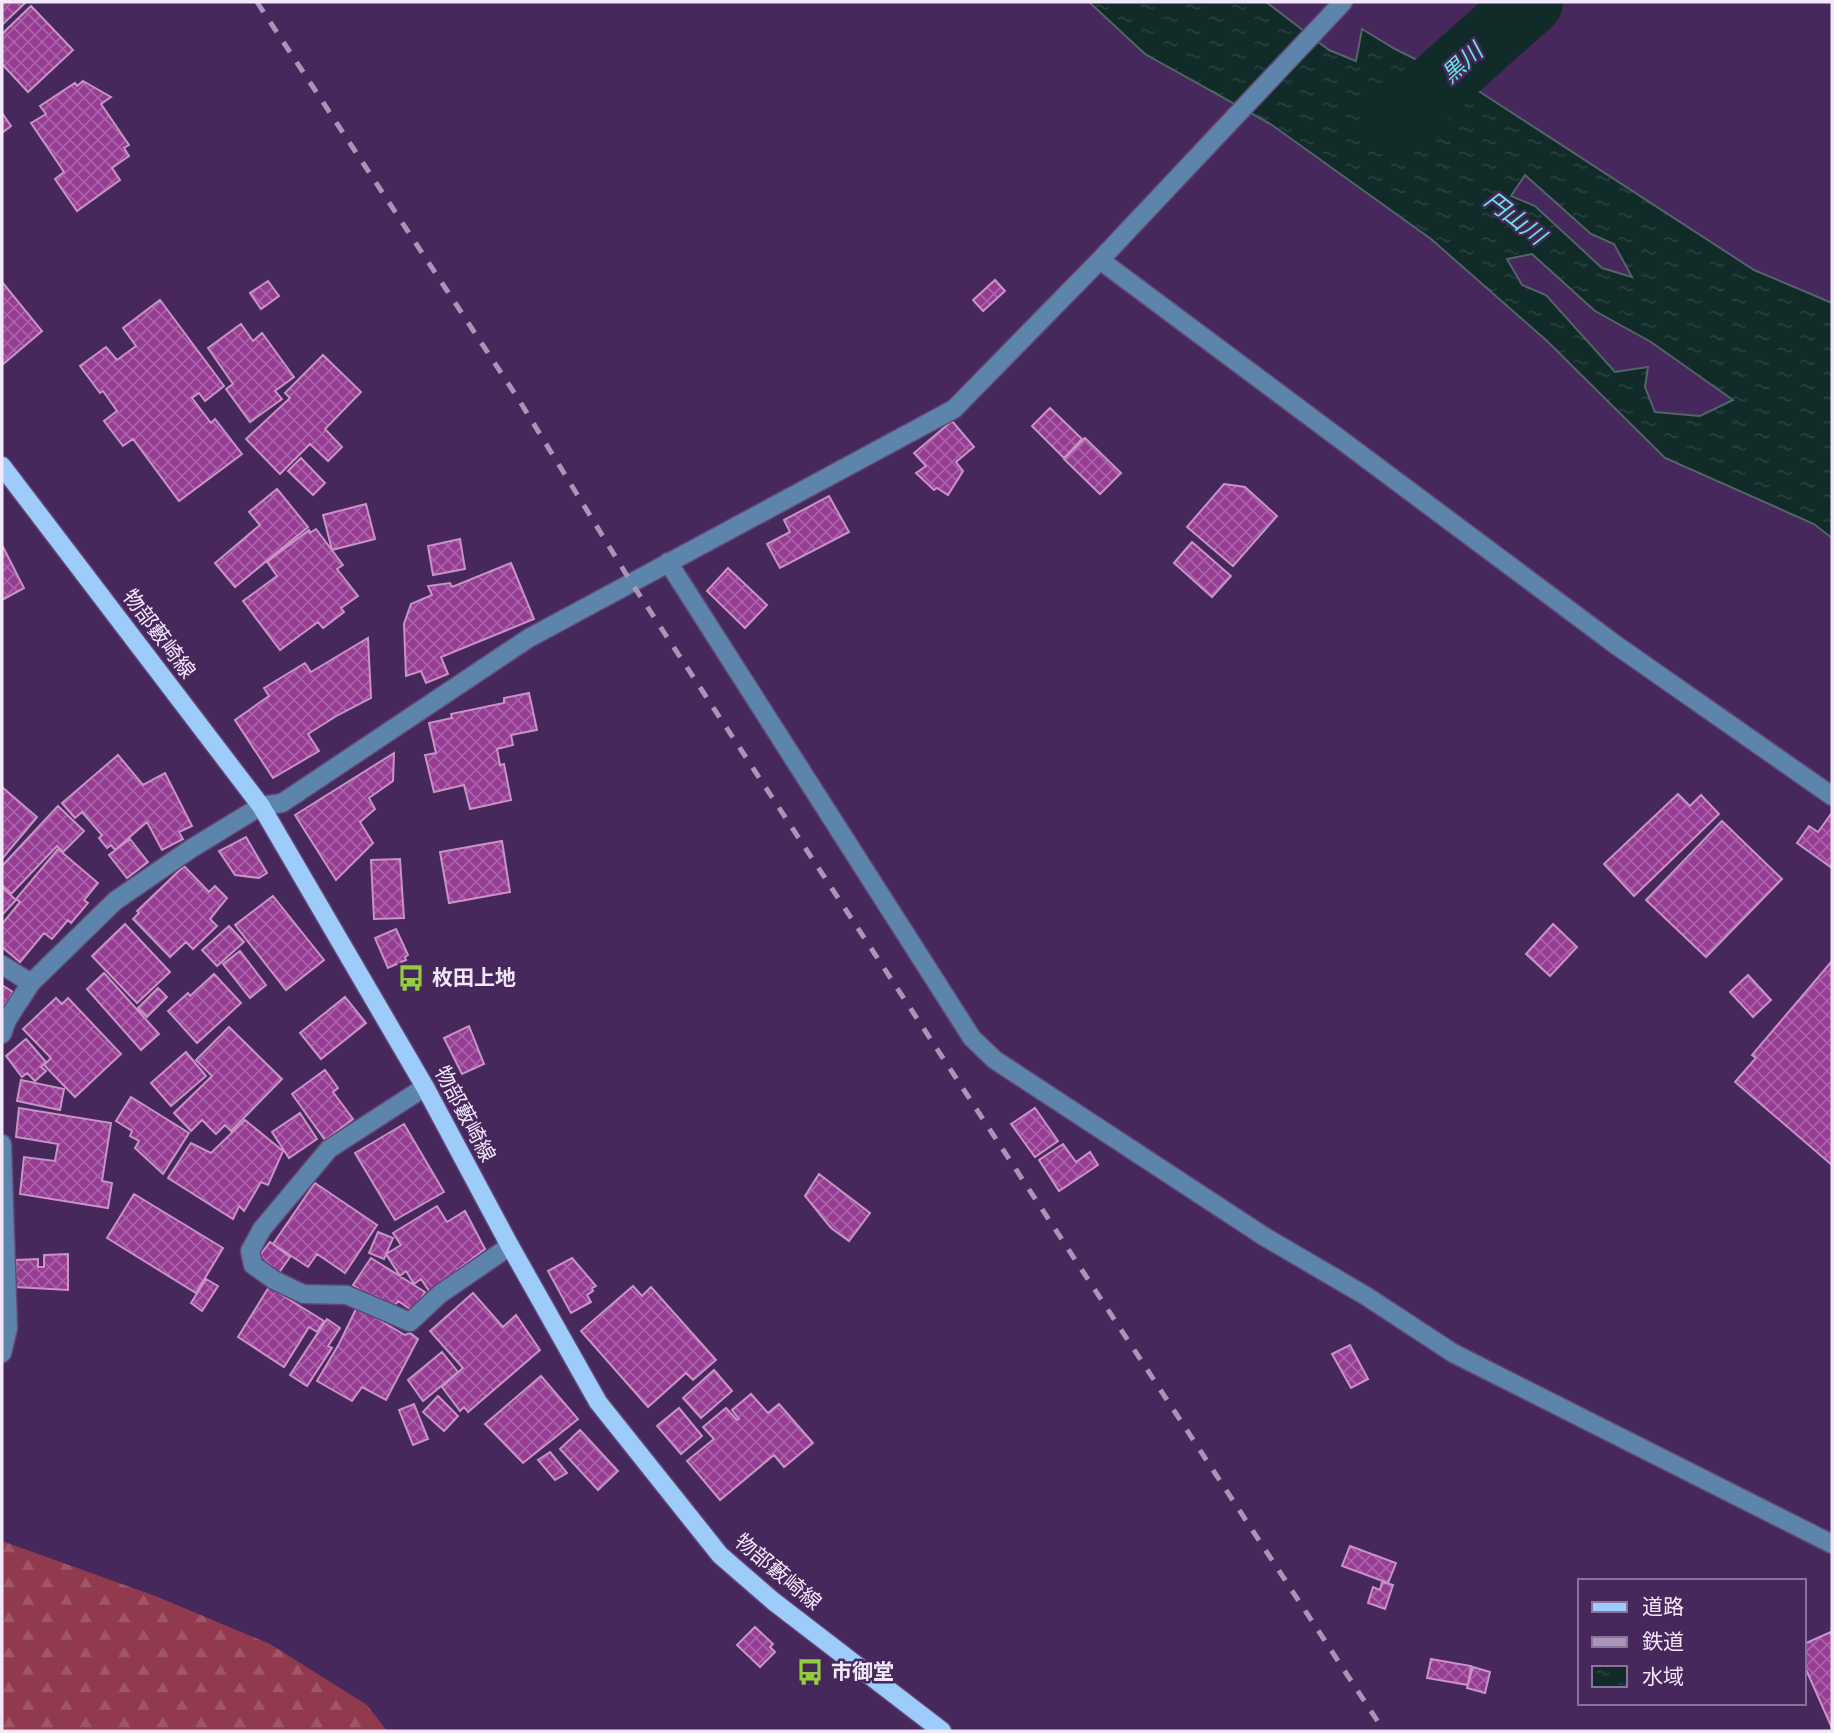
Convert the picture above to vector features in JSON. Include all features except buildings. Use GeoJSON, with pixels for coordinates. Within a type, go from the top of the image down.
{"type":"FeatureCollection","features":[{"type":"Feature","properties":{"kind":"main road","name":"物部藪崎線"},"geometry":{"type":"LineString","coordinates":[[2,466],[261,806],[425,1087],[598,1402],[720,1555],[773,1601],[943,1731]]}},
{"type":"Feature","properties":{"kind":"street"},"geometry":{"type":"LineString","coordinates":[[2,1034],[31,983],[114,901],[189,850],[261,806],[282,803],[529,638],[954,409],[1100,260],[1343,2]]}},
{"type":"Feature","properties":{"kind":"street"},"geometry":{"type":"LineString","coordinates":[[1100,260],[1605,637],[1832,796]]}},
{"type":"Feature","properties":{"kind":"street"},"geometry":{"type":"LineString","coordinates":[[668,562],[972,1038],[995,1060],[1265,1237],[1366,1296],[1453,1353],[1832,1544]]}},
{"type":"Feature","properties":{"kind":"street"},"geometry":{"type":"LineString","coordinates":[[2,965],[31,983]]}},
{"type":"Feature","properties":{"kind":"street"},"geometry":{"type":"LineString","coordinates":[[425,1087],[329,1149],[262,1229],[250,1251],[253,1265],[274,1280],[303,1294],[347,1295],[410,1322],[440,1294],[510,1246]]}},
{"type":"Feature","properties":{"kind":"street"},"geometry":{"type":"LineString","coordinates":[[2,1144],[8,1328],[2,1353]]}},
{"type":"Feature","properties":{"kind":"green space"},"geometry":{"type":"Polygon","coordinates":[[[2,1541],[158,1597],[270,1644],[367,1705],[387,1731],[2,1731],[2,1541]]]}},
{"type":"Feature","properties":{"kind":"water","name":"円山川"},"geometry":{"type":"Polygon","coordinates":[[[1089,2],[1266,2],[1329,50],[1356,61],[1362,29],[1395,49],[1477,90],[1754,270],[1832,303],[1832,538],[1814,524],[1665,458],[1547,341],[1431,239],[1272,125],[1145,54],[1089,2]],[[1525,175],[1511,196],[1535,206],[1602,268],[1632,277],[1614,244],[1591,234],[1525,175]],[[1532,254],[1507,259],[1522,285],[1546,295],[1615,372],[1648,367],[1645,387],[1655,412],[1700,416],[1733,400],[1651,342],[1595,311],[1532,254]]]}},
{"type":"Feature","properties":{"kind":"waterway","name":"黒川"},"geometry":{"type":"LineString","coordinates":[[1394,123],[1530,2]]}},
{"type":"Feature","properties":{"kind":"railway"},"geometry":{"type":"LineString","coordinates":[[257,2],[519,400],[631,582],[1384,1731]]}},
{"type":"Feature","properties":{"kind":"place","name":"枚田上地"},"geometry":{"type":"Point","coordinates":[411,978]}},
{"type":"Feature","properties":{"kind":"place","name":"市御堂"},"geometry":{"type":"Point","coordinates":[810,1672]}}]}
